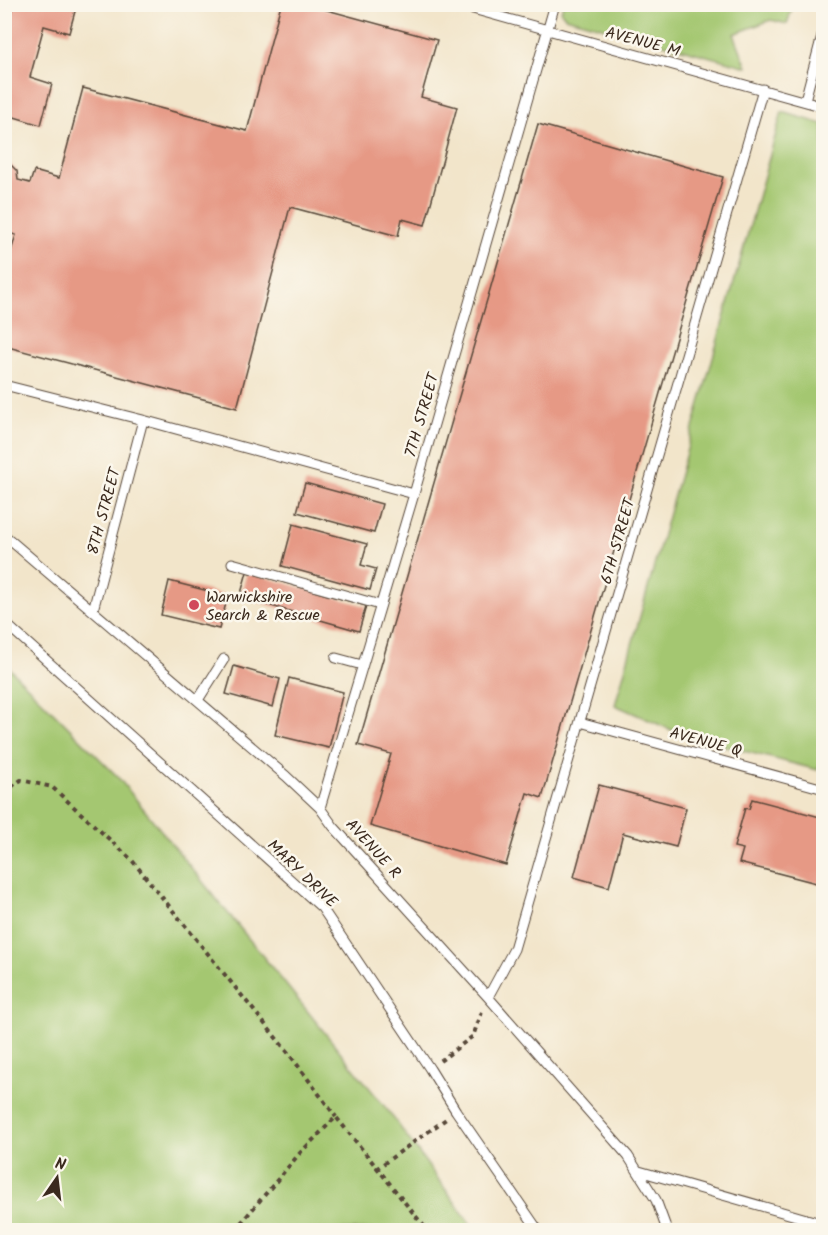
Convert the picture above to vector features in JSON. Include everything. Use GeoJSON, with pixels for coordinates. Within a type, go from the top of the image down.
{"type":"FeatureCollection","features":[{"type":"Feature","properties":{"kind":"lane","name":"AVENUE M"},"geometry":{"type":"LineString","coordinates":[[455,4],[824,107]]}},
{"type":"Feature","properties":{"kind":"lane","name":"7TH STREET"},"geometry":{"type":"LineString","coordinates":[[320,808],[414,494],[555,4]]}},
{"type":"Feature","properties":{"kind":"lane"},"geometry":{"type":"LineString","coordinates":[[805,100],[824,28]]}},
{"type":"Feature","properties":{"kind":"lane","name":"6TH STREET"},"geometry":{"type":"LineString","coordinates":[[488,997],[514,949],[763,89]]}},
{"type":"Feature","properties":{"kind":"lane"},"geometry":{"type":"LineString","coordinates":[[4,386],[142,420],[414,494]]}},
{"type":"Feature","properties":{"kind":"lane","name":"8TH STREET"},"geometry":{"type":"LineString","coordinates":[[93,610],[142,420]]}},
{"type":"Feature","properties":{"kind":"lane","name":"AVENUE R"},"geometry":{"type":"LineString","coordinates":[[4,535],[198,700],[320,808],[333,826],[628,1156],[656,1200],[667,1230]]}},
{"type":"Feature","properties":{"kind":"lane"},"geometry":{"type":"LineString","coordinates":[[232,562],[380,605]]}},
{"type":"Feature","properties":{"kind":"lane","name":"MARY DRIVE"},"geometry":{"type":"LineString","coordinates":[[4,622],[322,908],[456,1111],[538,1230]]}},
{"type":"Feature","properties":{"kind":"lane"},"geometry":{"type":"LineString","coordinates":[[336,658],[362,664]]}},
{"type":"Feature","properties":{"kind":"lane"},"geometry":{"type":"LineString","coordinates":[[198,700],[224,659]]}},
{"type":"Feature","properties":{"kind":"lane","name":"AVENUE Q"},"geometry":{"type":"LineString","coordinates":[[580,722],[824,789]]}},
{"type":"Feature","properties":{"kind":"lane"},"geometry":{"type":"LineString","coordinates":[[639,1172],[824,1224]]}},
{"type":"Feature","properties":{"kind":"path"},"geometry":{"type":"LineString","coordinates":[[4,792],[21,780],[52,787],[131,859],[290,1055],[376,1169],[427,1230]]}},
{"type":"Feature","properties":{"kind":"path"},"geometry":{"type":"LineString","coordinates":[[430,1069],[473,1036],[488,997]]}},
{"type":"Feature","properties":{"kind":"path"},"geometry":{"type":"LineString","coordinates":[[376,1169],[456,1111]]}},
{"type":"Feature","properties":{"kind":"path"},"geometry":{"type":"LineString","coordinates":[[235,1230],[300,1153],[336,1117]]}},
{"type":"Feature","properties":{"kind":"green space"},"geometry":{"type":"Polygon","coordinates":[[[563,4],[793,5],[787,24],[771,20],[734,34],[747,67],[565,17],[561,12],[563,4]]]}},
{"type":"Feature","properties":{"kind":"green space"},"geometry":{"type":"Polygon","coordinates":[[[782,112],[823,124],[824,752],[818,770],[685,736],[615,705],[782,112]]]}},
{"type":"Feature","properties":{"kind":"green space"},"geometry":{"type":"Polygon","coordinates":[[[5,664],[117,776],[389,1112],[475,1230],[5,1230],[5,664]]]}},
{"type":"Feature","properties":{"kind":"building"},"geometry":{"type":"Polygon","coordinates":[[[13,4],[77,4],[69,33],[44,26],[30,77],[52,84],[41,125],[4,114],[4,12],[11,14],[13,4]]]}},
{"type":"Feature","properties":{"kind":"building"},"geometry":{"type":"Polygon","coordinates":[[[281,4],[305,4],[437,40],[421,97],[457,107],[425,225],[402,219],[398,236],[290,207],[237,408],[4,346],[4,274],[16,235],[4,232],[4,165],[10,164],[17,171],[18,180],[30,183],[34,171],[59,178],[83,88],[247,131],[281,4]]]}},
{"type":"Feature","properties":{"kind":"building"},"geometry":{"type":"Polygon","coordinates":[[[538,124],[723,177],[542,798],[527,793],[506,865],[370,826],[391,754],[358,745],[538,124]]]}},
{"type":"Feature","properties":{"kind":"building"},"geometry":{"type":"Polygon","coordinates":[[[305,483],[382,504],[374,533],[297,512],[305,483]]]}},
{"type":"Feature","properties":{"kind":"building"},"geometry":{"type":"Polygon","coordinates":[[[293,524],[367,544],[361,565],[376,569],[370,590],[282,566],[293,524]]]}},
{"type":"Feature","properties":{"kind":"building"},"geometry":{"type":"Polygon","coordinates":[[[247,572],[366,606],[359,631],[240,597],[247,572]]]}},
{"type":"Feature","properties":{"kind":"building","name":"Warwickshire Search & Rescue"},"geometry":{"type":"Polygon","coordinates":[[[169,581],[228,596],[219,629],[161,615],[169,581]]]}},
{"type":"Feature","properties":{"kind":"building"},"geometry":{"type":"Polygon","coordinates":[[[234,666],[280,679],[273,707],[226,694],[234,666]]]}},
{"type":"Feature","properties":{"kind":"building"},"geometry":{"type":"Polygon","coordinates":[[[289,678],[343,692],[329,748],[275,735],[289,678]]]}},
{"type":"Feature","properties":{"kind":"building"},"geometry":{"type":"Polygon","coordinates":[[[599,785],[686,808],[676,847],[623,833],[609,887],[574,877],[599,785]]]}},
{"type":"Feature","properties":{"kind":"building"},"geometry":{"type":"Polygon","coordinates":[[[752,799],[824,818],[824,885],[739,863],[743,849],[734,847],[745,808],[749,809],[752,799]]]}},
{"type":"Feature","properties":{"kind":"place","name":"Warwickshire Search & Rescue"},"geometry":{"type":"Point","coordinates":[194,605]}}]}
